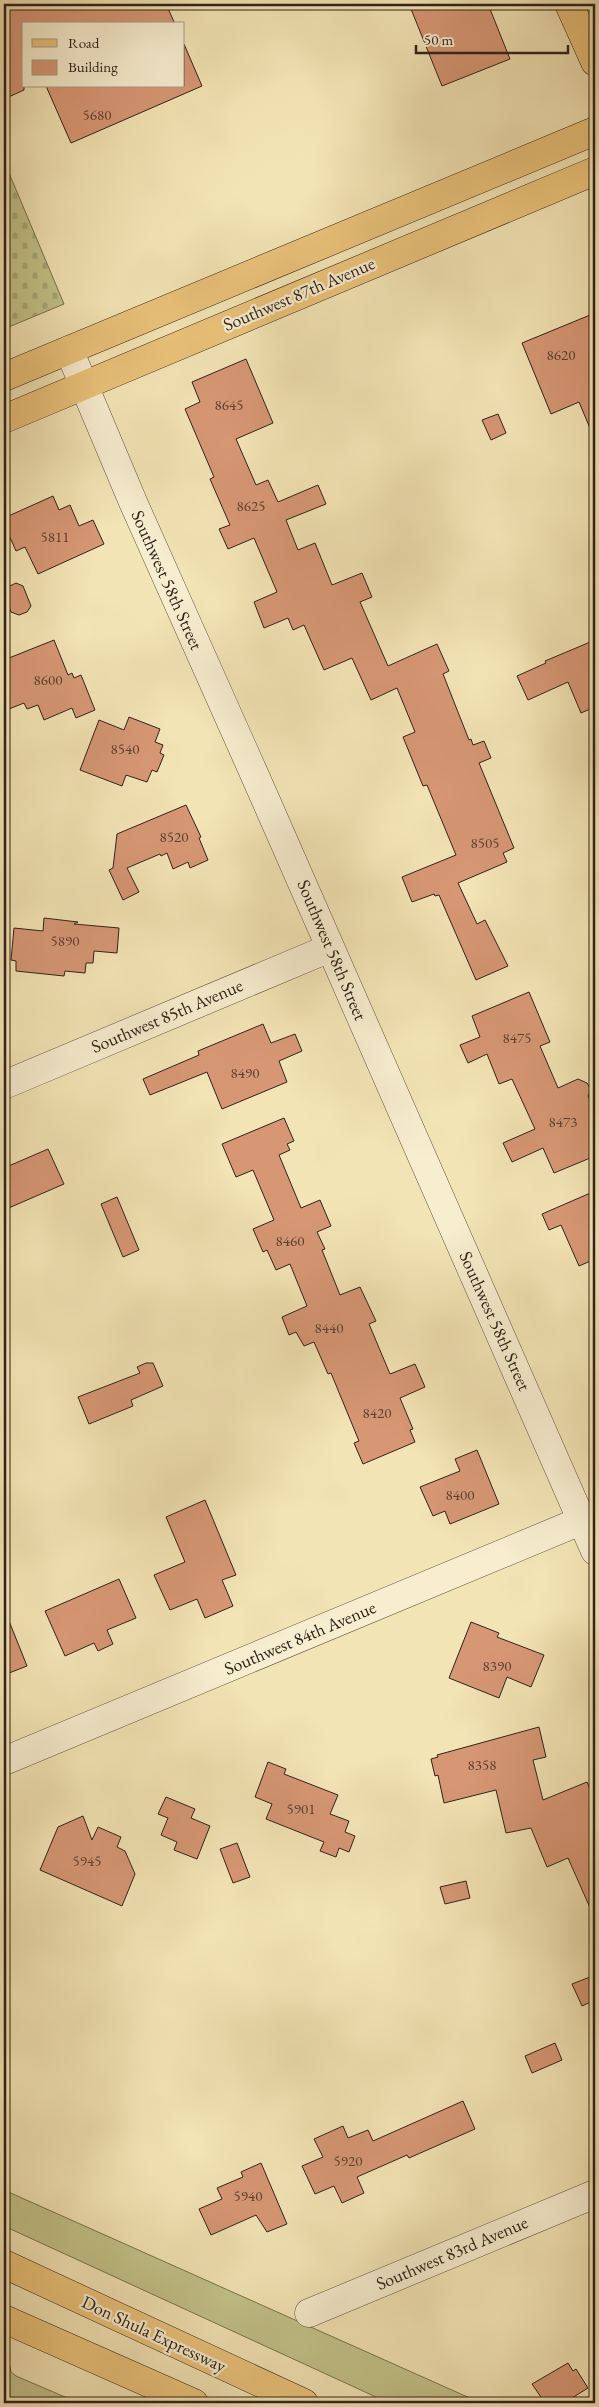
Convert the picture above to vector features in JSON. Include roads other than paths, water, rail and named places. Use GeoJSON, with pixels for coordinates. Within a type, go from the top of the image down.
{"type":"FeatureCollection","features":[{"type":"Feature","properties":{"kind":"main road"},"geometry":{"type":"LineString","coordinates":[[569,4],[595,62]]}},
{"type":"Feature","properties":{"kind":"main road","name":"Southwest 87th Avenue"},"geometry":{"type":"LineString","coordinates":[[4,377],[595,131]]}},
{"type":"Feature","properties":{"kind":"main road","name":"Southwest 87th Avenue"},"geometry":{"type":"LineString","coordinates":[[4,419],[595,171]]}},
{"type":"Feature","properties":{"kind":"main road","name":"Don Shula Expressway"},"geometry":{"type":"LineString","coordinates":[[4,2264],[304,2403]]}},
{"type":"Feature","properties":{"kind":"main road"},"geometry":{"type":"LineString","coordinates":[[4,2320],[194,2403]]}},
{"type":"Feature","properties":{"kind":"street","name":"Southwest 58th Street"},"geometry":{"type":"LineString","coordinates":[[69,350],[330,948],[589,1518],[595,1551]]}},
{"type":"Feature","properties":{"kind":"street","name":"Southwest 85th Avenue"},"geometry":{"type":"LineString","coordinates":[[4,1085],[330,948]]}},
{"type":"Feature","properties":{"kind":"street","name":"Southwest 84th Avenue"},"geometry":{"type":"LineString","coordinates":[[4,1761],[589,1518]]}},
{"type":"Feature","properties":{"kind":"street","name":"Southwest 83rd Avenue"},"geometry":{"type":"LineString","coordinates":[[309,2313],[595,2194]]}}]}
